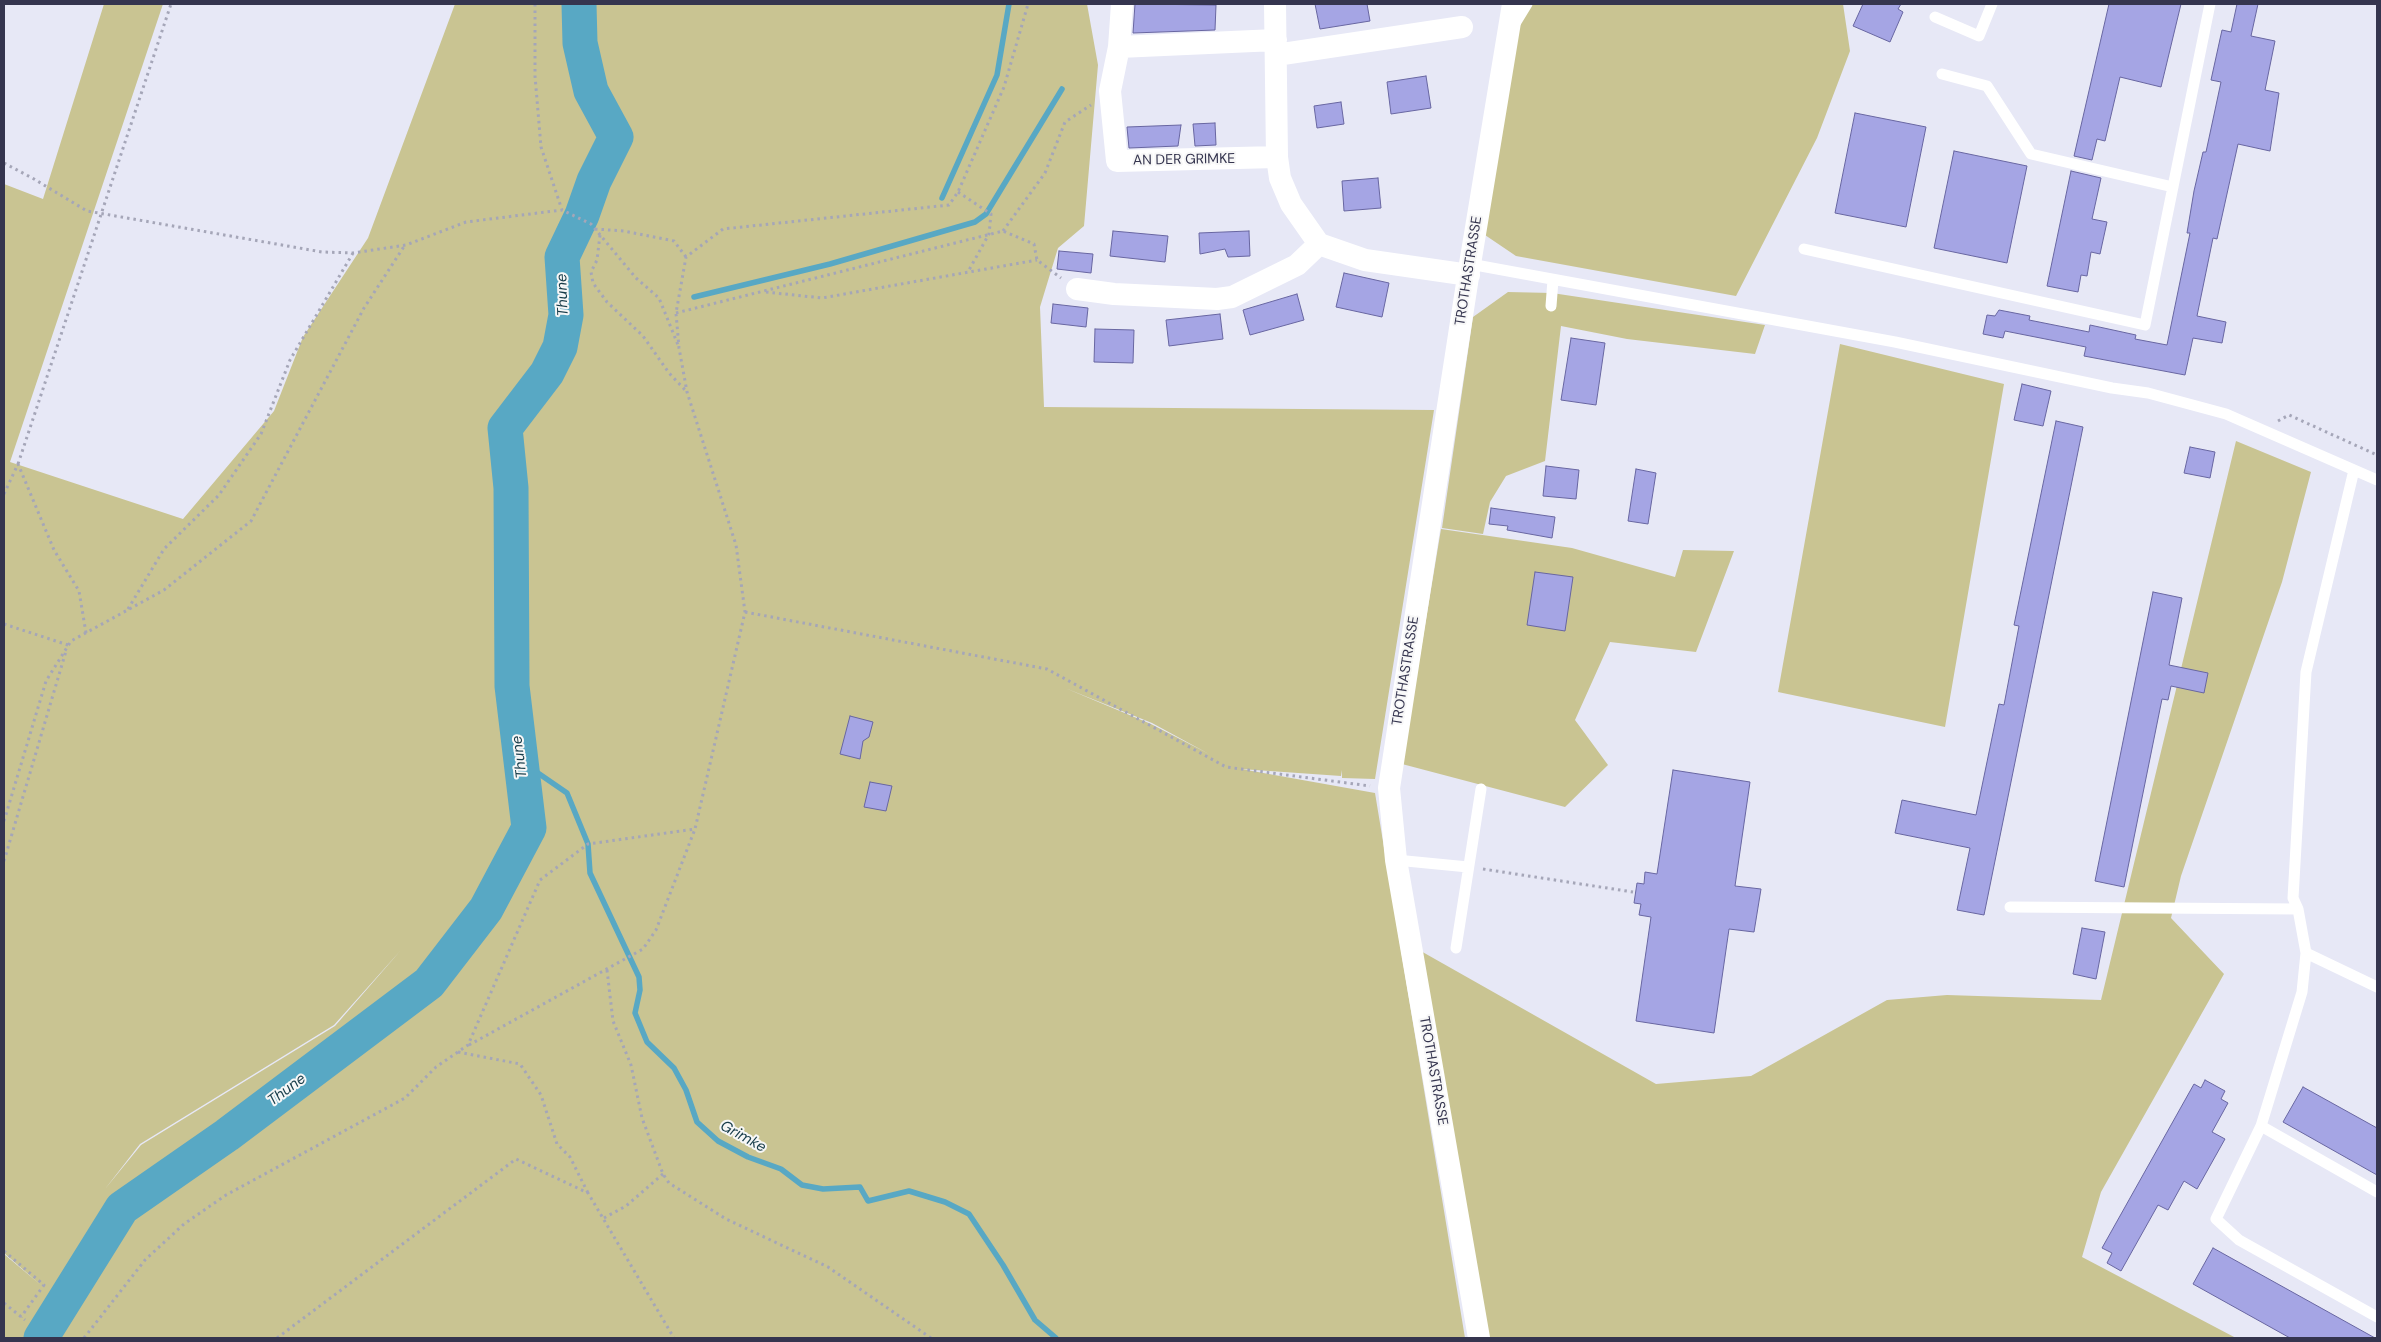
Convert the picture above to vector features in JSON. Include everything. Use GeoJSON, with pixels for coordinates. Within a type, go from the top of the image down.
{"type":"FeatureCollection","features":[{"type":"Feature","properties":{"kind":"street","name":"AN DER GRIMKE"},"geometry":{"type":"LineString","coordinates":[[1122,4],[1119,47],[1110,91],[1117,161],[1276,157]]}},
{"type":"Feature","properties":{"kind":"street"},"geometry":{"type":"LineString","coordinates":[[1275,4],[1276,157],[1280,178],[1291,204],[1318,244],[1365,260],[1469,270]]}},
{"type":"Feature","properties":{"kind":"street","name":"TROTHASTRASSE"},"geometry":{"type":"LineString","coordinates":[[1479,1338],[1396,860],[1389,788],[1469,270],[1513,4]]}},
{"type":"Feature","properties":{"kind":"street"},"geometry":{"type":"LineString","coordinates":[[1119,47],[1276,48],[1462,27]]}},
{"type":"Feature","properties":{"kind":"street"},"geometry":{"type":"LineString","coordinates":[[1077,289],[1114,294],[1232,297],[1297,265],[1318,244]]}},
{"type":"Feature","properties":{"kind":"lane"},"geometry":{"type":"LineString","coordinates":[[1508,34],[1528,4]]}},
{"type":"Feature","properties":{"kind":"lane"},"geometry":{"type":"LineString","coordinates":[[1935,17],[1979,36],[1992,4]]}},
{"type":"Feature","properties":{"kind":"lane"},"geometry":{"type":"LineString","coordinates":[[1804,249],[2145,325],[2210,4]]}},
{"type":"Feature","properties":{"kind":"lane"},"geometry":{"type":"LineString","coordinates":[[1942,74],[1986,86],[2031,154],[2173,187]]}},
{"type":"Feature","properties":{"kind":"lane"},"geometry":{"type":"LineString","coordinates":[[1469,270],[1553,280],[1895,342],[2112,388],[2148,393],[2226,414],[2377,480]]}},
{"type":"Feature","properties":{"kind":"lane"},"geometry":{"type":"LineString","coordinates":[[1550,306],[1553,280]]}},
{"type":"Feature","properties":{"kind":"lane"},"geometry":{"type":"LineString","coordinates":[[2354,470],[2306,672],[2293,898],[2298,909],[2306,953],[2302,992],[2261,1126],[2216,1219],[2239,1240],[2377,1317]]}},
{"type":"Feature","properties":{"kind":"lane"},"geometry":{"type":"LineString","coordinates":[[1456,948],[1481,789]]}},
{"type":"Feature","properties":{"kind":"lane"},"geometry":{"type":"LineString","coordinates":[[1396,860],[1468,867]]}},
{"type":"Feature","properties":{"kind":"lane"},"geometry":{"type":"LineString","coordinates":[[2010,907],[2298,909]]}},
{"type":"Feature","properties":{"kind":"lane"},"geometry":{"type":"LineString","coordinates":[[2306,953],[2377,986]]}},
{"type":"Feature","properties":{"kind":"lane"},"geometry":{"type":"LineString","coordinates":[[2261,1126],[2377,1192]]}},
{"type":"Feature","properties":{"kind":"path"},"geometry":{"type":"LineString","coordinates":[[4,494],[18,464],[171,4]]}},
{"type":"Feature","properties":{"kind":"path"},"geometry":{"type":"LineString","coordinates":[[535,4],[535,76],[541,147],[562,210]]}},
{"type":"Feature","properties":{"kind":"path"},"geometry":{"type":"LineString","coordinates":[[84,1338],[145,1260],[184,1224],[226,1195],[405,1098],[436,1067],[468,1045],[643,949],[656,930],[695,829],[745,612],[736,545],[687,392],[679,348],[676,313],[686,257],[723,229],[948,205],[958,192],[1004,87],[1028,4]]}},
{"type":"Feature","properties":{"kind":"path"},"geometry":{"type":"LineString","coordinates":[[1003,231],[1045,174],[1065,122],[1110,91]]}},
{"type":"Feature","properties":{"kind":"path"},"geometry":{"type":"LineString","coordinates":[[4,163],[87,211],[322,252],[353,253],[406,245],[466,222],[562,210],[570,212],[591,224],[636,278],[659,298],[679,348]]}},
{"type":"Feature","properties":{"kind":"path"},"geometry":{"type":"LineString","coordinates":[[958,192],[991,214],[990,234],[969,270]]}},
{"type":"Feature","properties":{"kind":"path"},"geometry":{"type":"LineString","coordinates":[[595,229],[624,230],[674,241],[686,257]]}},
{"type":"Feature","properties":{"kind":"path"},"geometry":{"type":"LineString","coordinates":[[676,313],[1003,231],[1034,244],[1037,260],[1077,289]]}},
{"type":"Feature","properties":{"kind":"path"},"geometry":{"type":"LineString","coordinates":[[600,234],[597,260],[592,272],[593,283],[607,302],[643,336],[669,373],[687,392]]}},
{"type":"Feature","properties":{"kind":"path"},"geometry":{"type":"LineString","coordinates":[[4,819],[46,681],[68,645],[71,641],[164,590],[251,521],[364,308],[406,245]]}},
{"type":"Feature","properties":{"kind":"path"},"geometry":{"type":"LineString","coordinates":[[128,610],[164,549],[219,495],[260,434],[290,360],[353,253]]}},
{"type":"Feature","properties":{"kind":"path"},"geometry":{"type":"LineString","coordinates":[[763,291],[822,298],[969,270],[1037,260]]}},
{"type":"Feature","properties":{"kind":"path"},"geometry":{"type":"LineString","coordinates":[[2266,432],[2278,421],[2289,415],[2377,455]]}},
{"type":"Feature","properties":{"kind":"path"},"geometry":{"type":"LineString","coordinates":[[18,464],[54,550],[79,591],[86,633]]}},
{"type":"Feature","properties":{"kind":"path"},"geometry":{"type":"LineString","coordinates":[[745,612],[1047,669],[1226,767],[1389,788]]}},
{"type":"Feature","properties":{"kind":"path"},"geometry":{"type":"LineString","coordinates":[[4,624],[68,645]]}},
{"type":"Feature","properties":{"kind":"path"},"geometry":{"type":"LineString","coordinates":[[4,862],[68,645]]}},
{"type":"Feature","properties":{"kind":"path"},"geometry":{"type":"LineString","coordinates":[[468,1045],[540,880],[588,844],[695,829]]}},
{"type":"Feature","properties":{"kind":"path"},"geometry":{"type":"LineString","coordinates":[[1468,867],[1633,892]]}},
{"type":"Feature","properties":{"kind":"path"},"geometry":{"type":"LineString","coordinates":[[607,970],[613,1021],[631,1064],[642,1118],[663,1174],[669,1183],[726,1219],[828,1267],[931,1338]]}},
{"type":"Feature","properties":{"kind":"path"},"geometry":{"type":"LineString","coordinates":[[458,1052],[520,1064],[540,1095],[557,1144],[570,1157],[588,1194],[674,1338]]}},
{"type":"Feature","properties":{"kind":"path"},"geometry":{"type":"LineString","coordinates":[[278,1338],[516,1159],[588,1194]]}},
{"type":"Feature","properties":{"kind":"path"},"geometry":{"type":"LineString","coordinates":[[604,1218],[626,1206],[663,1174]]}},
{"type":"Feature","properties":{"kind":"path"},"geometry":{"type":"LineString","coordinates":[[4,1251],[44,1285],[21,1317]]}},
{"type":"Feature","properties":{"kind":"path"},"geometry":{"type":"LineString","coordinates":[[4,1303],[25,1320]]}},
{"type":"Feature","properties":{"kind":"shaded area"},"geometry":{"type":"Polygon","coordinates":[[[104,4],[163,4],[10,462],[183,519],[274,411],[303,337],[368,238],[455,4],[1087,4],[1098,65],[1084,226],[1058,248],[1040,307],[1044,407],[1434,410],[1375,779],[1342,778],[1342,770],[1341,776],[1241,769],[1375,793],[1465,1338],[4,1338],[4,1254],[42,1286],[4,1253],[4,184],[43,199],[104,4]],[[1065,688],[1151,724],[1209,754],[1152,723],[1065,688]],[[401,950],[334,1025],[140,1144],[105,1189],[141,1145],[335,1026],[401,950]]]}},
{"type":"Feature","properties":{"kind":"shaded area"},"geometry":{"type":"Polygon","coordinates":[[[1523,4],[1843,4],[1850,51],[1817,138],[1736,296],[1516,256],[1485,235],[1523,4]]]}},
{"type":"Feature","properties":{"kind":"shaded area"},"geometry":{"type":"Polygon","coordinates":[[[1508,292],[1552,293],[1765,325],[1755,354],[1627,339],[1561,326],[1545,461],[1506,476],[1490,502],[1483,534],[1442,528],[1473,317],[1508,292]]]}},
{"type":"Feature","properties":{"kind":"shaded area"},"geometry":{"type":"Polygon","coordinates":[[[1840,344],[2004,384],[1945,727],[1778,692],[1840,344]]]}},
{"type":"Feature","properties":{"kind":"shaded area"},"geometry":{"type":"Polygon","coordinates":[[[2236,441],[2311,472],[2282,582],[2181,876],[2171,918],[2224,974],[2101,1192],[2082,1257],[2236,1338],[1489,1338],[1419,950],[1656,1084],[1751,1076],[1887,1000],[1947,995],[2101,1000],[2236,441]]]}},
{"type":"Feature","properties":{"kind":"shaded area"},"geometry":{"type":"Polygon","coordinates":[[[1441,529],[1572,548],[1675,577],[1683,550],[1734,551],[1696,652],[1610,642],[1575,720],[1608,765],[1565,807],[1402,764],[1441,529]]]}},
{"type":"Feature","properties":{"kind":"building"},"geometry":{"type":"Polygon","coordinates":[[[1135,4],[1216,5],[1215,30],[1133,33],[1135,4]]]}},
{"type":"Feature","properties":{"kind":"building"},"geometry":{"type":"Polygon","coordinates":[[[1315,4],[1367,4],[1370,21],[1320,29],[1315,4]]]}},
{"type":"Feature","properties":{"kind":"building"},"geometry":{"type":"Polygon","coordinates":[[[1863,4],[1901,4],[1898,9],[1903,12],[1890,42],[1853,26],[1863,4]]]}},
{"type":"Feature","properties":{"kind":"building"},"geometry":{"type":"Polygon","coordinates":[[[2109,4],[2181,4],[2161,87],[2120,77],[2105,141],[2097,139],[2092,160],[2074,156],[2109,4]]]}},
{"type":"Feature","properties":{"kind":"building"},"geometry":{"type":"Polygon","coordinates":[[[2237,4],[2258,4],[2251,36],[2275,41],[2265,90],[2279,93],[2270,151],[2238,144],[2217,239],[2213,238],[2197,316],[2226,322],[2222,343],[2193,338],[2185,375],[2084,356],[2086,347],[2005,331],[2003,338],[1983,334],[1987,315],[1995,316],[1999,310],[2030,316],[2029,320],[2089,332],[2090,325],[2136,335],[2135,339],[2167,345],[2190,233],[2187,233],[2194,191],[2203,152],[2206,152],[2221,82],[2211,80],[2222,30],[2231,32],[2237,4]]]}},
{"type":"Feature","properties":{"kind":"building"},"geometry":{"type":"Polygon","coordinates":[[[1426,76],[1431,108],[1391,114],[1387,82],[1426,76]]]}},
{"type":"Feature","properties":{"kind":"building"},"geometry":{"type":"Polygon","coordinates":[[[1341,102],[1344,124],[1317,128],[1314,106],[1341,102]]]}},
{"type":"Feature","properties":{"kind":"building"},"geometry":{"type":"Polygon","coordinates":[[[1855,113],[1926,127],[1906,227],[1835,213],[1855,113]]]}},
{"type":"Feature","properties":{"kind":"building"},"geometry":{"type":"Polygon","coordinates":[[[1215,123],[1216,145],[1195,146],[1193,124],[1215,123]]]}},
{"type":"Feature","properties":{"kind":"building"},"geometry":{"type":"Polygon","coordinates":[[[1181,125],[1178,146],[1129,148],[1127,127],[1181,125]]]}},
{"type":"Feature","properties":{"kind":"building"},"geometry":{"type":"Polygon","coordinates":[[[1954,151],[2027,166],[2007,263],[1934,248],[1954,151]]]}},
{"type":"Feature","properties":{"kind":"building"},"geometry":{"type":"Polygon","coordinates":[[[2071,171],[2101,178],[2092,219],[2107,222],[2100,254],[2091,252],[2087,276],[2081,275],[2078,292],[2047,286],[2071,171]]]}},
{"type":"Feature","properties":{"kind":"building"},"geometry":{"type":"Polygon","coordinates":[[[1378,178],[1381,208],[1344,211],[1342,181],[1378,178]]]}},
{"type":"Feature","properties":{"kind":"building"},"geometry":{"type":"Polygon","coordinates":[[[1113,231],[1168,236],[1165,262],[1110,256],[1113,231]]]}},
{"type":"Feature","properties":{"kind":"building"},"geometry":{"type":"Polygon","coordinates":[[[1249,231],[1250,256],[1228,257],[1225,249],[1200,254],[1199,233],[1249,231]]]}},
{"type":"Feature","properties":{"kind":"building"},"geometry":{"type":"Polygon","coordinates":[[[1059,251],[1093,254],[1091,273],[1057,269],[1059,251]]]}},
{"type":"Feature","properties":{"kind":"building"},"geometry":{"type":"Polygon","coordinates":[[[1344,273],[1389,283],[1382,317],[1336,307],[1344,273]]]}},
{"type":"Feature","properties":{"kind":"building"},"geometry":{"type":"Polygon","coordinates":[[[1297,294],[1304,320],[1250,335],[1243,310],[1297,294]]]}},
{"type":"Feature","properties":{"kind":"building"},"geometry":{"type":"Polygon","coordinates":[[[1053,304],[1088,308],[1086,327],[1051,323],[1053,304]]]}},
{"type":"Feature","properties":{"kind":"building"},"geometry":{"type":"Polygon","coordinates":[[[1220,314],[1223,339],[1169,346],[1166,320],[1220,314]]]}},
{"type":"Feature","properties":{"kind":"building"},"geometry":{"type":"Polygon","coordinates":[[[1095,329],[1134,330],[1133,363],[1094,362],[1095,329]]]}},
{"type":"Feature","properties":{"kind":"building"},"geometry":{"type":"Polygon","coordinates":[[[1571,338],[1605,343],[1596,405],[1561,400],[1571,338]]]}},
{"type":"Feature","properties":{"kind":"building"},"geometry":{"type":"Polygon","coordinates":[[[2022,384],[2051,391],[2043,426],[2014,420],[2022,384]]]}},
{"type":"Feature","properties":{"kind":"building"},"geometry":{"type":"Polygon","coordinates":[[[2056,421],[2083,427],[1984,915],[1957,910],[1970,848],[1895,833],[1902,800],[1976,815],[1999,704],[2004,705],[2019,626],[2014,625],[2056,421]]]}},
{"type":"Feature","properties":{"kind":"building"},"geometry":{"type":"Polygon","coordinates":[[[2190,447],[2215,452],[2210,478],[2184,473],[2190,447]]]}},
{"type":"Feature","properties":{"kind":"building"},"geometry":{"type":"Polygon","coordinates":[[[1546,466],[1579,470],[1576,499],[1543,496],[1546,466]]]}},
{"type":"Feature","properties":{"kind":"building"},"geometry":{"type":"Polygon","coordinates":[[[1636,469],[1656,473],[1648,524],[1628,521],[1636,469]]]}},
{"type":"Feature","properties":{"kind":"building"},"geometry":{"type":"Polygon","coordinates":[[[1491,508],[1555,517],[1552,538],[1507,530],[1508,526],[1489,524],[1491,508]]]}},
{"type":"Feature","properties":{"kind":"building"},"geometry":{"type":"Polygon","coordinates":[[[1535,572],[1573,577],[1565,631],[1527,625],[1535,572]]]}},
{"type":"Feature","properties":{"kind":"building"},"geometry":{"type":"Polygon","coordinates":[[[2153,592],[2182,598],[2169,665],[2208,673],[2204,693],[2171,686],[2168,700],[2162,699],[2124,887],[2095,881],[2153,592]]]}},
{"type":"Feature","properties":{"kind":"building"},"geometry":{"type":"Polygon","coordinates":[[[850,716],[873,722],[869,737],[863,741],[860,759],[840,754],[850,716]]]}},
{"type":"Feature","properties":{"kind":"building"},"geometry":{"type":"Polygon","coordinates":[[[1673,770],[1750,782],[1735,886],[1761,889],[1754,932],[1729,929],[1714,1033],[1636,1021],[1651,917],[1639,915],[1641,904],[1634,903],[1637,883],[1644,884],[1645,872],[1657,874],[1673,770]]]}},
{"type":"Feature","properties":{"kind":"building"},"geometry":{"type":"Polygon","coordinates":[[[870,782],[892,786],[886,811],[864,807],[870,782]]]}},
{"type":"Feature","properties":{"kind":"building"},"geometry":{"type":"Polygon","coordinates":[[[2082,928],[2105,932],[2096,979],[2073,974],[2082,928]]]}},
{"type":"Feature","properties":{"kind":"building"},"geometry":{"type":"Polygon","coordinates":[[[2205,1080],[2225,1091],[2221,1099],[2228,1103],[2212,1132],[2225,1139],[2197,1189],[2184,1181],[2168,1210],[2158,1205],[2121,1271],[2107,1263],[2112,1253],[2102,1248],[2194,1084],[2201,1088],[2205,1080]]]}},
{"type":"Feature","properties":{"kind":"building"},"geometry":{"type":"Polygon","coordinates":[[[2303,1087],[2377,1128],[2377,1175],[2283,1122],[2303,1087]]]}},
{"type":"Feature","properties":{"kind":"building"},"geometry":{"type":"Polygon","coordinates":[[[2213,1248],[2375,1338],[2290,1338],[2193,1284],[2213,1248]]]}},
{"type":"Feature","properties":{"kind":"waterway","name":"Grimke"},"geometry":{"type":"LineString","coordinates":[[41,1338],[122,1208],[227,1135],[429,983],[486,909],[529,828],[512,686],[511,488],[505,428],[547,373],[560,347],[566,315],[562,257],[582,215],[594,181],[616,137],[591,91],[580,43],[579,4]]}},
{"type":"Feature","properties":{"kind":"waterway"},"geometry":{"type":"LineString","coordinates":[[942,198],[997,75],[1009,4]]}},
{"type":"Feature","properties":{"kind":"waterway"},"geometry":{"type":"LineString","coordinates":[[694,297],[830,264],[975,222],[986,214],[1062,89]]}},
{"type":"Feature","properties":{"kind":"waterway","name":"Grimke"},"geometry":{"type":"LineString","coordinates":[[519,760],[567,793],[588,844],[590,873],[639,977],[640,990],[635,1013],[647,1042],[674,1068],[686,1090],[697,1122],[718,1141],[748,1157],[781,1169],[802,1185],[823,1189],[860,1187],[868,1201],[909,1191],[945,1202],[969,1214],[1003,1265],[1035,1320],[1056,1338]]}},
{"type":"Feature","properties":{"kind":"water label","name":"Thune"},"geometry":{"type":"Point","coordinates":[563,295]}},
{"type":"Feature","properties":{"kind":"water label","name":"Thune"},"geometry":{"type":"Point","coordinates":[520,757]}},
{"type":"Feature","properties":{"kind":"water label","name":"Thune"},"geometry":{"type":"Point","coordinates":[287,1090]}}]}
